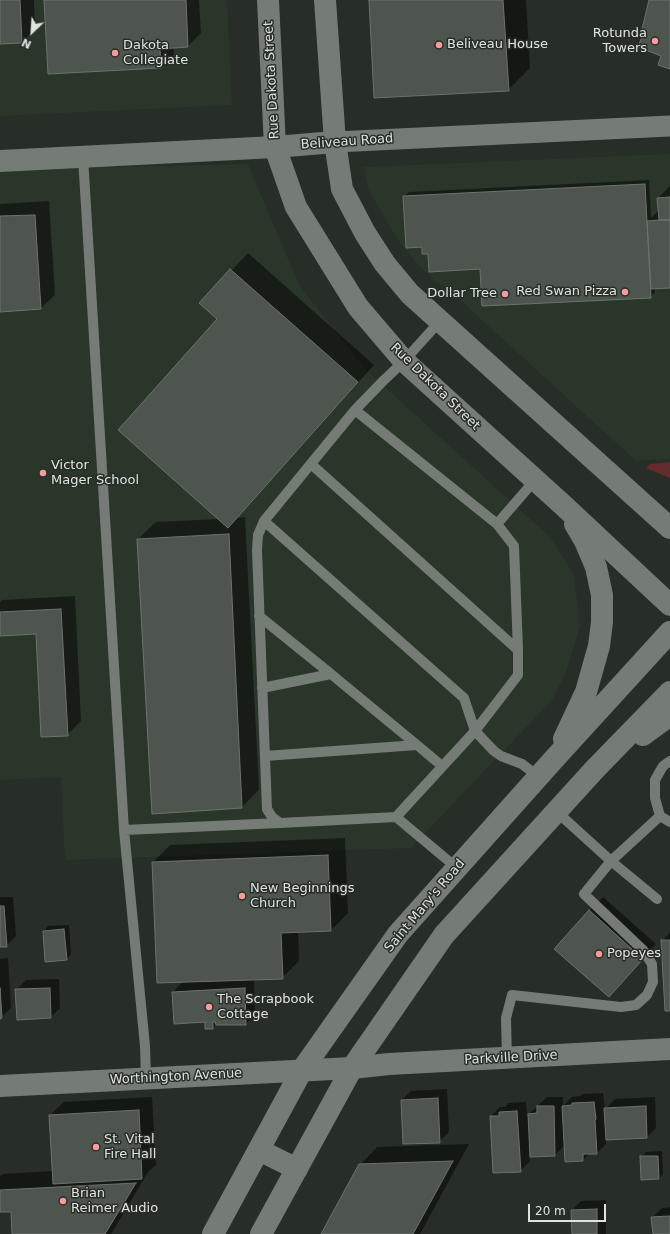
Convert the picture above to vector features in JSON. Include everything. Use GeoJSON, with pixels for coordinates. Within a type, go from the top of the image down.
{"type":"FeatureCollection","features":[{"type":"Feature","properties":{"kind":"main road","name":"Rue Dakota Street"},"geometry":{"type":"LineString","coordinates":[[268,0],[275,147],[296,207],[358,307],[404,361],[564,506],[670,605]]}},
{"type":"Feature","properties":{"kind":"main road"},"geometry":{"type":"LineString","coordinates":[[325,0],[335,142],[342,189],[365,233],[384,264],[410,294],[670,528]]}},
{"type":"Feature","properties":{"kind":"main road","name":"Beliveau Road"},"geometry":{"type":"LineString","coordinates":[[0,161],[275,147],[335,142]]}},
{"type":"Feature","properties":{"kind":"main road"},"geometry":{"type":"LineString","coordinates":[[555,758],[586,692],[599,646],[602,622],[602,595],[596,567],[585,541],[564,506]]}},
{"type":"Feature","properties":{"kind":"main road","name":"Saint Mary's Road"},"geometry":{"type":"LineString","coordinates":[[212,1234],[302,1070],[398,934],[670,632]]}},
{"type":"Feature","properties":{"kind":"main road"},"geometry":{"type":"LineString","coordinates":[[261,1234],[352,1068],[444,935],[595,770],[670,692]]}},
{"type":"Feature","properties":{"kind":"main road"},"geometry":{"type":"LineString","coordinates":[[595,770],[670,715]]}},
{"type":"Feature","properties":{"kind":"main road","name":"Parkville Drive"},"geometry":{"type":"LineString","coordinates":[[352,1068],[389,1064],[507,1059],[670,1049]]}},
{"type":"Feature","properties":{"kind":"main road","name":"Worthington Avenue"},"geometry":{"type":"LineString","coordinates":[[0,1086],[352,1068]]}},
{"type":"Feature","properties":{"kind":"main road"},"geometry":{"type":"LineString","coordinates":[[259,1150],[297,1169]]}},
{"type":"Feature","properties":{"kind":"street","name":"Beliveau Road"},"geometry":{"type":"LineString","coordinates":[[335,142],[670,126]]}},
{"type":"Feature","properties":{"kind":"lane"},"geometry":{"type":"LineString","coordinates":[[83,157],[124,830],[145,1046],[146,1078]]}},
{"type":"Feature","properties":{"kind":"lane"},"geometry":{"type":"LineString","coordinates":[[280,823],[272,817],[267,809],[259,616],[258,535],[264,521],[355,410],[404,361],[440,321]]}},
{"type":"Feature","properties":{"kind":"lane"},"geometry":{"type":"LineString","coordinates":[[355,410],[497,524],[514,546],[518,675],[475,731],[396,817]]}},
{"type":"Feature","properties":{"kind":"lane"},"geometry":{"type":"LineString","coordinates":[[311,464],[518,650]]}},
{"type":"Feature","properties":{"kind":"lane"},"geometry":{"type":"LineString","coordinates":[[497,524],[534,480]]}},
{"type":"Feature","properties":{"kind":"lane"},"geometry":{"type":"LineString","coordinates":[[264,521],[464,698],[475,731],[494,751],[501,756],[522,764],[539,777]]}},
{"type":"Feature","properties":{"kind":"lane"},"geometry":{"type":"LineString","coordinates":[[259,616],[442,766]]}},
{"type":"Feature","properties":{"kind":"lane"},"geometry":{"type":"LineString","coordinates":[[262,688],[331,674]]}},
{"type":"Feature","properties":{"kind":"lane"},"geometry":{"type":"LineString","coordinates":[[265,756],[417,745]]}},
{"type":"Feature","properties":{"kind":"lane"},"geometry":{"type":"LineString","coordinates":[[670,761],[663,766],[656,780],[654,798],[660,816],[670,822]]}},
{"type":"Feature","properties":{"kind":"lane"},"geometry":{"type":"LineString","coordinates":[[557,812],[611,861],[657,899]]}},
{"type":"Feature","properties":{"kind":"lane"},"geometry":{"type":"LineString","coordinates":[[507,1059],[506,1018],[512,995],[621,1007],[636,1005],[647,995],[653,982],[652,964],[643,950],[584,894],[611,861],[660,816]]}},
{"type":"Feature","properties":{"kind":"lane"},"geometry":{"type":"LineString","coordinates":[[124,830],[396,817],[457,868]]}},
{"type":"Feature","properties":{"kind":"shaded area","name":"Dakota Collegiate"},"geometry":{"type":"Polygon","coordinates":[[[0,0],[227,0],[232,105],[0,116],[0,0]]]}},
{"type":"Feature","properties":{"kind":"shaded area"},"geometry":{"type":"Polygon","coordinates":[[[670,154],[670,459],[636,461],[460,300],[432,278],[413,259],[398,240],[368,189],[364,167],[670,154]]]}},
{"type":"Feature","properties":{"kind":"shaded area"},"geometry":{"type":"Polygon","coordinates":[[[248,164],[299,285],[365,369],[551,538],[574,575],[580,626],[565,675],[552,700],[411,848],[65,860],[61,777],[0,780],[0,172],[73,168],[248,164]]]}},
{"type":"Feature","properties":{"kind":"shaded area"},"geometry":{"type":"Polygon","coordinates":[[[670,462],[670,478],[646,468],[650,464],[670,462]]]}},
{"type":"Feature","properties":{"kind":"building"},"geometry":{"type":"Polygon","coordinates":[[[0,0],[20,0],[22,43],[0,44],[0,0]]]}},
{"type":"Feature","properties":{"kind":"building"},"geometry":{"type":"Polygon","coordinates":[[[44,0],[186,0],[188,47],[160,49],[161,68],[48,74],[44,0]]]}},
{"type":"Feature","properties":{"kind":"building","name":"Beliveau House"},"geometry":{"type":"Polygon","coordinates":[[[369,0],[503,0],[509,91],[374,98],[369,0]]]}},
{"type":"Feature","properties":{"kind":"building","name":"Rotunda Towers"},"geometry":{"type":"Polygon","coordinates":[[[649,0],[670,0],[670,69],[658,65],[661,56],[638,47],[643,34],[641,33],[649,0]]]}},
{"type":"Feature","properties":{"kind":"building"},"geometry":{"type":"Polygon","coordinates":[[[645,184],[651,298],[482,306],[480,269],[429,272],[428,254],[422,254],[422,247],[406,248],[403,196],[645,184]]]}},
{"type":"Feature","properties":{"kind":"building"},"geometry":{"type":"Polygon","coordinates":[[[670,197],[670,220],[659,220],[657,198],[670,197]]]}},
{"type":"Feature","properties":{"kind":"building"},"geometry":{"type":"Polygon","coordinates":[[[35,215],[41,309],[0,312],[0,216],[35,215]]]}},
{"type":"Feature","properties":{"kind":"building"},"geometry":{"type":"Polygon","coordinates":[[[670,220],[670,288],[651,289],[647,221],[670,220]]]}},
{"type":"Feature","properties":{"kind":"building"},"geometry":{"type":"Polygon","coordinates":[[[230,269],[358,382],[228,528],[118,430],[217,319],[199,303],[230,269]]]}},
{"type":"Feature","properties":{"kind":"building"},"geometry":{"type":"Polygon","coordinates":[[[229,534],[242,808],[152,814],[137,539],[229,534]]]}},
{"type":"Feature","properties":{"kind":"building"},"geometry":{"type":"Polygon","coordinates":[[[61,609],[68,736],[41,737],[36,634],[0,636],[0,612],[61,609]]]}},
{"type":"Feature","properties":{"kind":"building","name":"New Beginnings Church"},"geometry":{"type":"Polygon","coordinates":[[[328,855],[331,931],[281,933],[283,979],[157,983],[152,862],[328,855]]]}},
{"type":"Feature","properties":{"kind":"building"},"geometry":{"type":"Polygon","coordinates":[[[0,906],[4,906],[7,947],[0,947],[0,906]]]}},
{"type":"Feature","properties":{"kind":"building","name":"Popeyes"},"geometry":{"type":"Polygon","coordinates":[[[589,910],[643,959],[609,997],[554,949],[589,910]]]}},
{"type":"Feature","properties":{"kind":"building"},"geometry":{"type":"Polygon","coordinates":[[[64,929],[67,960],[45,962],[43,931],[64,929]]]}},
{"type":"Feature","properties":{"kind":"building"},"geometry":{"type":"Polygon","coordinates":[[[661,940],[670,940],[670,1011],[665,1011],[661,940]]]}},
{"type":"Feature","properties":{"kind":"building"},"geometry":{"type":"Polygon","coordinates":[[[0,988],[2,1018],[0,1019],[0,988]]]}},
{"type":"Feature","properties":{"kind":"building"},"geometry":{"type":"Polygon","coordinates":[[[50,988],[51,1018],[17,1020],[15,989],[50,988]]]}},
{"type":"Feature","properties":{"kind":"building","name":"The Scrapbook Cottage"},"geometry":{"type":"Polygon","coordinates":[[[245,988],[246,1025],[216,1025],[215,1022],[213,1022],[213,1029],[205,1029],[205,1022],[174,1024],[172,992],[245,988]]]}},
{"type":"Feature","properties":{"kind":"building"},"geometry":{"type":"Polygon","coordinates":[[[438,1098],[440,1143],[403,1144],[401,1100],[438,1098]]]}},
{"type":"Feature","properties":{"kind":"building"},"geometry":{"type":"Polygon","coordinates":[[[594,1102],[597,1154],[583,1154],[583,1161],[565,1162],[562,1106],[572,1105],[572,1103],[594,1102]]]}},
{"type":"Feature","properties":{"kind":"building"},"geometry":{"type":"Polygon","coordinates":[[[537,1106],[554,1106],[555,1156],[530,1157],[528,1114],[537,1113],[537,1106]]]}},
{"type":"Feature","properties":{"kind":"building"},"geometry":{"type":"Polygon","coordinates":[[[646,1106],[647,1138],[606,1140],[604,1108],[646,1106]]]}},
{"type":"Feature","properties":{"kind":"building","name":"St. Vital Fire Hall"},"geometry":{"type":"Polygon","coordinates":[[[139,1110],[142,1179],[53,1184],[49,1115],[139,1110]]]}},
{"type":"Feature","properties":{"kind":"building"},"geometry":{"type":"Polygon","coordinates":[[[517,1111],[521,1172],[493,1173],[490,1116],[499,1116],[499,1112],[517,1111]]]}},
{"type":"Feature","properties":{"kind":"building"},"geometry":{"type":"Polygon","coordinates":[[[640,1156],[658,1156],[659,1179],[641,1180],[640,1156]]]}},
{"type":"Feature","properties":{"kind":"building"},"geometry":{"type":"Polygon","coordinates":[[[453,1161],[413,1234],[321,1234],[359,1164],[453,1161]]]}},
{"type":"Feature","properties":{"kind":"building","name":"Brian Reimer Audio"},"geometry":{"type":"Polygon","coordinates":[[[136,1183],[105,1234],[12,1234],[11,1212],[0,1212],[0,1190],[136,1183]]]}},
{"type":"Feature","properties":{"kind":"building"},"geometry":{"type":"Polygon","coordinates":[[[597,1209],[597,1234],[572,1234],[571,1210],[597,1209]]]}},
{"type":"Feature","properties":{"kind":"building"},"geometry":{"type":"Polygon","coordinates":[[[670,1216],[670,1234],[653,1234],[651,1217],[670,1216]]]}},
{"type":"Feature","properties":{"kind":"place","name":"Rotunda Towers"},"geometry":{"type":"Point","coordinates":[655,41]}},
{"type":"Feature","properties":{"kind":"place","name":"Beliveau House"},"geometry":{"type":"Point","coordinates":[439,45]}},
{"type":"Feature","properties":{"kind":"place","name":"Dakota Collegiate"},"geometry":{"type":"Point","coordinates":[115,53]}},
{"type":"Feature","properties":{"kind":"place","name":"Red Swan Pizza"},"geometry":{"type":"Point","coordinates":[625,292]}},
{"type":"Feature","properties":{"kind":"place","name":"Dollar Tree"},"geometry":{"type":"Point","coordinates":[505,294]}},
{"type":"Feature","properties":{"kind":"place","name":"Victor Mager School"},"geometry":{"type":"Point","coordinates":[43,473]}},
{"type":"Feature","properties":{"kind":"place","name":"New Beginnings Church"},"geometry":{"type":"Point","coordinates":[242,896]}},
{"type":"Feature","properties":{"kind":"place","name":"Popeyes"},"geometry":{"type":"Point","coordinates":[599,954]}},
{"type":"Feature","properties":{"kind":"place","name":"The Scrapbook Cottage"},"geometry":{"type":"Point","coordinates":[209,1007]}},
{"type":"Feature","properties":{"kind":"place","name":"St. Vital Fire Hall"},"geometry":{"type":"Point","coordinates":[96,1147]}},
{"type":"Feature","properties":{"kind":"place","name":"Brian Reimer Audio"},"geometry":{"type":"Point","coordinates":[63,1201]}}]}
